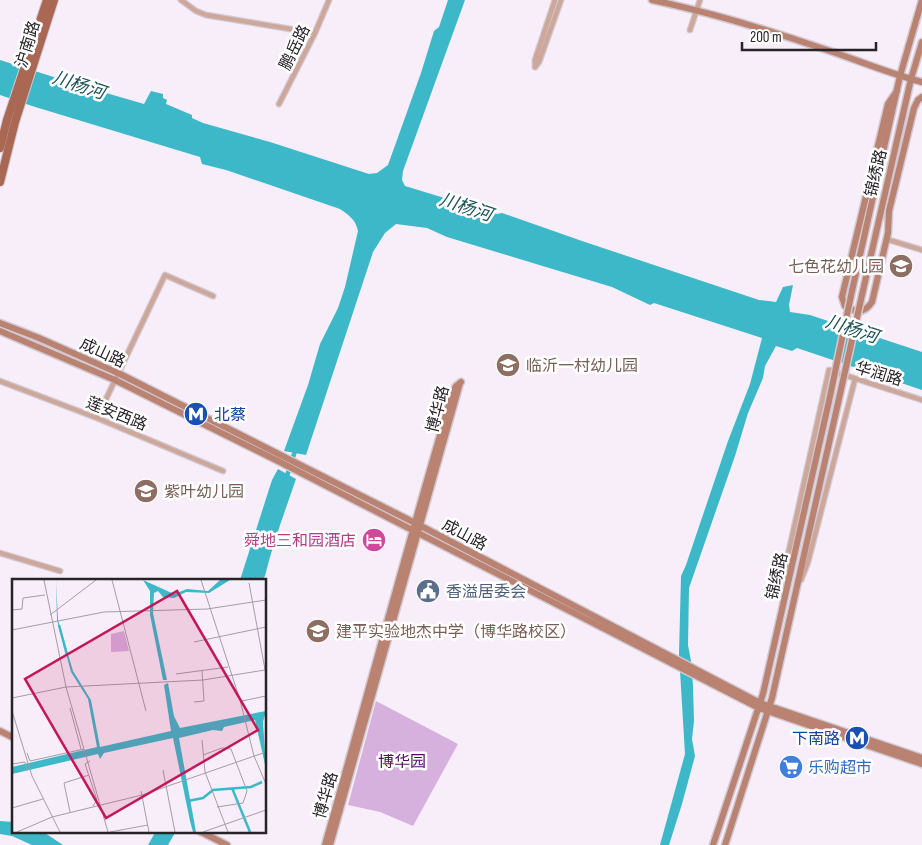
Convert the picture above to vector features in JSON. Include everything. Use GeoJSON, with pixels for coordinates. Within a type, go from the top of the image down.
{"type":"FeatureCollection","features":[{"type":"Feature","properties":{"kind":"main road","name":"沪南路"},"geometry":{"type":"LineString","coordinates":[[0,182],[11,121],[26,61],[47,0]]}},
{"type":"Feature","properties":{"kind":"main road","name":"沪南路"},"geometry":{"type":"LineString","coordinates":[[0,148],[36,61],[54,0]]}},
{"type":"Feature","properties":{"kind":"main road"},"geometry":{"type":"LineString","coordinates":[[652,0],[697,9],[922,82]]}},
{"type":"Feature","properties":{"kind":"main road","name":"锦绣路"},"geometry":{"type":"LineString","coordinates":[[713,845],[760,706],[900,76],[922,0]]}},
{"type":"Feature","properties":{"kind":"main road","name":"锦绣路"},"geometry":{"type":"LineString","coordinates":[[724,845],[769,709],[911,79],[922,42]]}},
{"type":"Feature","properties":{"kind":"main road","name":"锦绣路"},"geometry":{"type":"LineString","coordinates":[[897,91],[888,104],[842,297],[845,306],[850,310],[862,311],[868,308],[872,302],[886,239],[889,211],[914,108],[922,97]]}},
{"type":"Feature","properties":{"kind":"main road","name":"成山路"},"geometry":{"type":"LineString","coordinates":[[0,323],[39,338],[416,527],[760,706],[922,758]]}},
{"type":"Feature","properties":{"kind":"main road","name":"成山路"},"geometry":{"type":"LineString","coordinates":[[0,331],[116,377]]}},
{"type":"Feature","properties":{"kind":"main road","name":"博华路"},"geometry":{"type":"LineString","coordinates":[[325,845],[416,527],[452,392],[461,382],[416,527],[388,642],[330,845]]}},
{"type":"Feature","properties":{"kind":"main road","name":"成山路"},"geometry":{"type":"LineString","coordinates":[[769,709],[922,764]]}},
{"type":"Feature","properties":{"kind":"main road"},"geometry":{"type":"LineString","coordinates":[[0,731],[12,737]]}},
{"type":"Feature","properties":{"kind":"main road"},"geometry":{"type":"LineString","coordinates":[[201,832],[227,845]]}},
{"type":"Feature","properties":{"kind":"street"},"geometry":{"type":"LineString","coordinates":[[181,0],[196,11],[206,15],[315,34]]}},
{"type":"Feature","properties":{"kind":"street","name":"鹏岳路"},"geometry":{"type":"LineString","coordinates":[[279,104],[315,34],[329,0]]}},
{"type":"Feature","properties":{"kind":"street"},"geometry":{"type":"LineString","coordinates":[[555,0],[534,60],[535,68],[539,62],[561,0]]}},
{"type":"Feature","properties":{"kind":"street"},"geometry":{"type":"LineString","coordinates":[[690,30],[700,0]]}},
{"type":"Feature","properties":{"kind":"street"},"geometry":{"type":"LineString","coordinates":[[886,239],[922,250]]}},
{"type":"Feature","properties":{"kind":"street"},"geometry":{"type":"LineString","coordinates":[[97,418],[165,275],[213,296]]}},
{"type":"Feature","properties":{"kind":"street","name":"华润路"},"geometry":{"type":"LineString","coordinates":[[786,592],[788,555],[829,370],[922,400]]}},
{"type":"Feature","properties":{"kind":"street"},"geometry":{"type":"LineString","coordinates":[[795,596],[808,562],[854,379]]}},
{"type":"Feature","properties":{"kind":"street","name":"莲安西路"},"geometry":{"type":"LineString","coordinates":[[0,381],[97,418],[223,471]]}},
{"type":"Feature","properties":{"kind":"street"},"geometry":{"type":"LineString","coordinates":[[0,553],[60,571]]}},
{"type":"Feature","properties":{"kind":"green space","name":"博华园"},"geometry":{"type":"Polygon","coordinates":[[[376,701],[458,744],[413,826],[380,812],[348,805],[376,701]]]}},
{"type":"Feature","properties":{"kind":"water","name":"川杨河"},"geometry":{"type":"Polygon","coordinates":[[[448,0],[465,0],[403,171],[402,180],[405,186],[497,214],[502,213],[759,300],[776,302],[783,287],[793,285],[789,305],[790,312],[810,315],[922,352],[922,390],[797,348],[792,351],[776,346],[765,366],[763,378],[748,413],[689,588],[688,645],[693,686],[694,721],[692,739],[695,756],[669,845],[660,845],[685,754],[679,654],[681,576],[750,384],[762,338],[654,303],[650,305],[612,287],[447,237],[427,228],[396,224],[385,233],[373,252],[306,455],[284,451],[308,385],[320,344],[338,308],[345,287],[358,231],[354,221],[340,209],[226,170],[202,164],[200,157],[0,95],[0,60],[144,104],[151,91],[163,94],[163,98],[167,100],[166,104],[192,115],[192,118],[203,123],[270,142],[369,174],[377,173],[388,165],[434,31],[439,27],[448,0]]]}},
{"type":"Feature","properties":{"kind":"water"},"geometry":{"type":"Polygon","coordinates":[[[278,469],[296,479],[275,539],[265,576],[263,579],[240,579],[272,480],[278,469]]]}},
{"type":"Feature","properties":{"kind":"water"},"geometry":{"type":"Polygon","coordinates":[[[0,821],[12,822],[12,832],[44,832],[63,845],[32,845],[12,836],[0,834],[0,821]]]}},
{"type":"Feature","properties":{"kind":"water"},"geometry":{"type":"Polygon","coordinates":[[[155,832],[175,832],[168,845],[148,845],[155,832]]]}},
{"type":"Feature","properties":{"kind":"waterway"},"geometry":{"type":"LineString","coordinates":[[286,479],[296,448]]}},
{"type":"Feature","properties":{"kind":"place","name":"七色花幼儿园"},"geometry":{"type":"Point","coordinates":[901,266]}},
{"type":"Feature","properties":{"kind":"place","name":"临沂一村幼儿园"},"geometry":{"type":"Point","coordinates":[508,365]}},
{"type":"Feature","properties":{"kind":"place","name":"北蔡"},"geometry":{"type":"Point","coordinates":[196,414]}},
{"type":"Feature","properties":{"kind":"place","name":"紫叶幼儿园"},"geometry":{"type":"Point","coordinates":[146,491]}},
{"type":"Feature","properties":{"kind":"place","name":"舜地三和园酒店"},"geometry":{"type":"Point","coordinates":[374,540]}},
{"type":"Feature","properties":{"kind":"place","name":"香溢居委会"},"geometry":{"type":"Point","coordinates":[428,591]}},
{"type":"Feature","properties":{"kind":"place","name":"建平实验地杰中学（博华路校区）"},"geometry":{"type":"Point","coordinates":[318,631]}},
{"type":"Feature","properties":{"kind":"place","name":"下南路"},"geometry":{"type":"Point","coordinates":[857,738]}},
{"type":"Feature","properties":{"kind":"place","name":"乐购超市"},"geometry":{"type":"Point","coordinates":[791,767]}}]}
